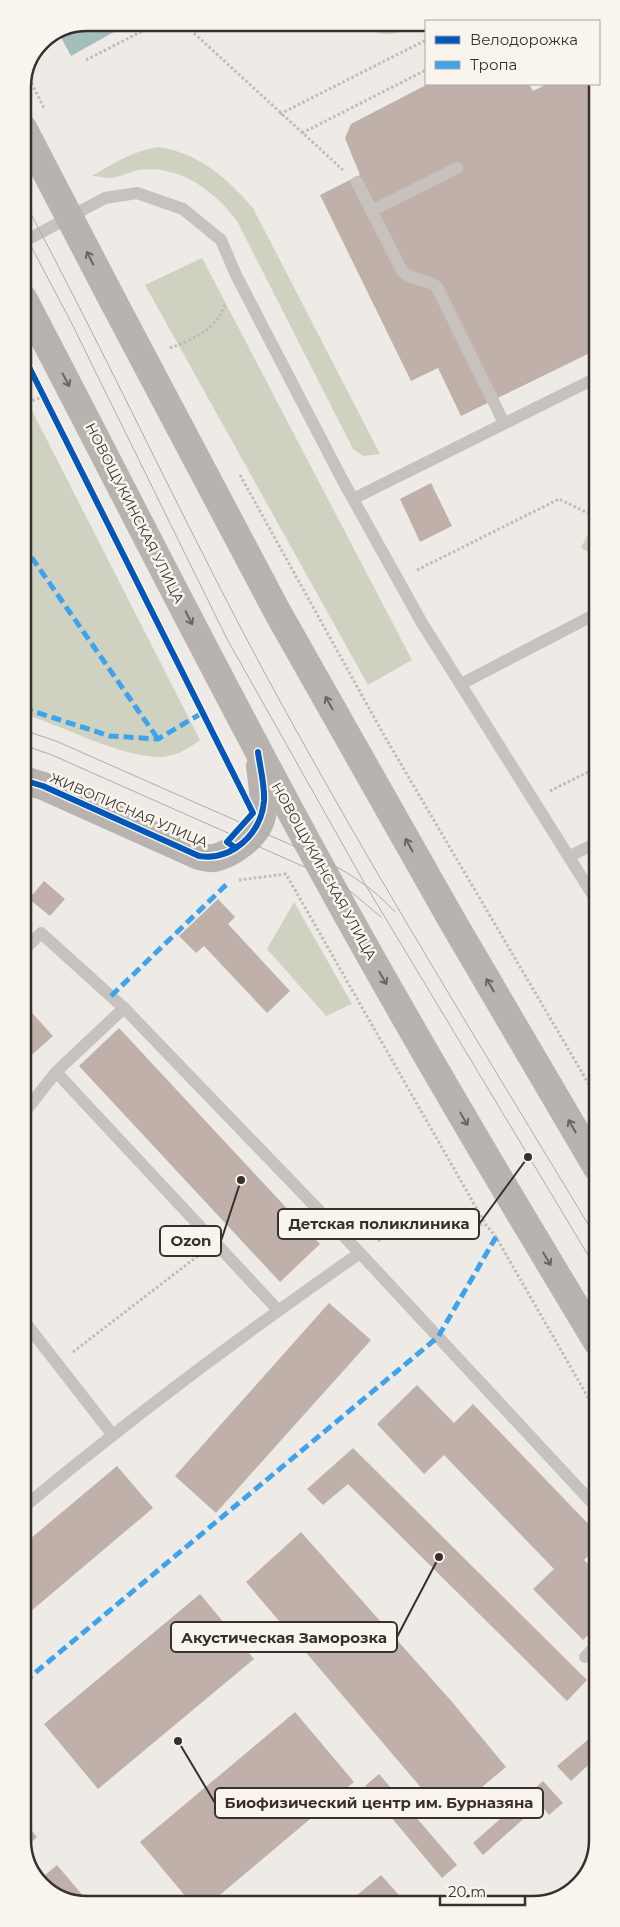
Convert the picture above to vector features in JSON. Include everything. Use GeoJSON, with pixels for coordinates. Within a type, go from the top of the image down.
{"type":"FeatureCollection","features":[{"type":"Feature","properties":{"kind":"main road"},"geometry":{"type":"LineString","coordinates":[[31,143],[278,612],[454,924],[589,1154]]}},
{"type":"Feature","properties":{"kind":"main road","name":"НОВОЩУКИНСКАЯ УЛИЦА"},"geometry":{"type":"LineString","coordinates":[[31,313],[258,752],[423,1048],[589,1328]]}},
{"type":"Feature","properties":{"kind":"main road","name":"ЖИВОПИСНАЯ УЛИЦА"},"geometry":{"type":"LineString","coordinates":[[31,782],[43,786],[199,856],[213,858],[236,848],[246,840],[260,821],[264,800],[258,752]]}},
{"type":"Feature","properties":{"kind":"lane"},"geometry":{"type":"LineString","coordinates":[[371,211],[456,168]]}},
{"type":"Feature","properties":{"kind":"lane"},"geometry":{"type":"LineString","coordinates":[[357,182],[402,271],[412,279],[426,281],[437,287],[504,423]]}},
{"type":"Feature","properties":{"kind":"lane"},"geometry":{"type":"LineString","coordinates":[[31,238],[105,198],[137,193],[183,209],[221,240],[236,275],[353,499],[422,623],[589,888]]}},
{"type":"Feature","properties":{"kind":"lane"},"geometry":{"type":"LineString","coordinates":[[353,499],[589,381]]}},
{"type":"Feature","properties":{"kind":"lane"},"geometry":{"type":"LineString","coordinates":[[461,684],[589,618]]}},
{"type":"Feature","properties":{"kind":"lane"},"geometry":{"type":"LineString","coordinates":[[570,856],[589,846]]}},
{"type":"Feature","properties":{"kind":"lane"},"geometry":{"type":"LineString","coordinates":[[31,943],[41,933],[124,1008],[360,1253],[589,1499]]}},
{"type":"Feature","properties":{"kind":"lane"},"geometry":{"type":"LineString","coordinates":[[31,1104],[56,1072],[124,1008]]}},
{"type":"Feature","properties":{"kind":"lane"},"geometry":{"type":"LineString","coordinates":[[56,1072],[278,1310]]}},
{"type":"Feature","properties":{"kind":"lane"},"geometry":{"type":"LineString","coordinates":[[31,1501],[112,1434],[278,1310],[360,1253]]}},
{"type":"Feature","properties":{"kind":"lane"},"geometry":{"type":"LineString","coordinates":[[31,1330],[112,1434]]}},
{"type":"Feature","properties":{"kind":"lane"},"geometry":{"type":"LineString","coordinates":[[585,1657],[589,1653]]}},
{"type":"Feature","properties":{"kind":"path"},"geometry":{"type":"LineString","coordinates":[[86,60],[141,31]]}},
{"type":"Feature","properties":{"kind":"path"},"geometry":{"type":"LineString","coordinates":[[192,31],[280,114],[357,182]]}},
{"type":"Feature","properties":{"kind":"path"},"geometry":{"type":"LineString","coordinates":[[280,114],[425,41]]}},
{"type":"Feature","properties":{"kind":"path"},"geometry":{"type":"LineString","coordinates":[[302,133],[425,71]]}},
{"type":"Feature","properties":{"kind":"path"},"geometry":{"type":"LineString","coordinates":[[169,348],[209,329],[224,311],[227,296]]}},
{"type":"Feature","properties":{"kind":"path"},"geometry":{"type":"LineString","coordinates":[[164,340],[174,357]]}},
{"type":"Feature","properties":{"kind":"path"},"geometry":{"type":"LineString","coordinates":[[31,401],[43,397]]}},
{"type":"Feature","properties":{"kind":"path"},"geometry":{"type":"LineString","coordinates":[[236,469],[385,737],[589,1084]]}},
{"type":"Feature","properties":{"kind":"path"},"geometry":{"type":"LineString","coordinates":[[399,580],[559,499],[589,513]]}},
{"type":"Feature","properties":{"kind":"path"},"geometry":{"type":"LineString","coordinates":[[534,799],[589,772]]}},
{"type":"Feature","properties":{"kind":"path"},"geometry":{"type":"LineString","coordinates":[[286,874],[486,1225],[496,1238],[589,1399]]}},
{"type":"Feature","properties":{"kind":"path"},"geometry":{"type":"LineString","coordinates":[[390,1232],[434,1222],[486,1225]]}},
{"type":"Feature","properties":{"kind":"path"},"geometry":{"type":"LineString","coordinates":[[58,1364],[215,1242]]}},
{"type":"Feature","properties":{"kind":"green space"},"geometry":{"type":"Polygon","coordinates":[[[373,31],[403,31],[391,34],[373,31]]]}},
{"type":"Feature","properties":{"kind":"green space"},"geometry":{"type":"Polygon","coordinates":[[[158,147],[186,155],[211,168],[253,208],[380,454],[363,456],[353,449],[237,221],[218,199],[194,182],[168,171],[138,170],[111,178],[92,176],[116,162],[158,147]]]}},
{"type":"Feature","properties":{"kind":"green space"},"geometry":{"type":"Polygon","coordinates":[[[202,258],[412,660],[368,685],[145,285],[202,258]]]}},
{"type":"Feature","properties":{"kind":"green space"},"geometry":{"type":"Polygon","coordinates":[[[31,409],[200,740],[181,752],[170,756],[143,755],[108,746],[31,716],[31,409]]]}},
{"type":"Feature","properties":{"kind":"green space"},"geometry":{"type":"Polygon","coordinates":[[[589,532],[589,552],[581,548],[589,532]]]}},
{"type":"Feature","properties":{"kind":"green space"},"geometry":{"type":"Polygon","coordinates":[[[294,902],[352,1004],[326,1016],[267,949],[294,902]]]}},
{"type":"Feature","properties":{"kind":"water"},"geometry":{"type":"Polygon","coordinates":[[[87,31],[116,31],[71,56],[61,38],[66,35],[87,31]]]}},
{"type":"Feature","properties":{"kind":"building"},"geometry":{"type":"Polygon","coordinates":[[[426,85],[530,85],[533,91],[545,85],[589,85],[589,353],[461,416],[438,368],[411,381],[320,195],[360,175],[345,138],[351,124],[426,85]]]}},
{"type":"Feature","properties":{"kind":"building"},"geometry":{"type":"Polygon","coordinates":[[[431,483],[452,526],[420,542],[400,499],[431,483]]]}},
{"type":"Feature","properties":{"kind":"building"},"geometry":{"type":"Polygon","coordinates":[[[44,881],[65,899],[50,916],[31,901],[31,897],[44,881]]]}},
{"type":"Feature","properties":{"kind":"building"},"geometry":{"type":"Polygon","coordinates":[[[218,899],[235,917],[228,924],[290,991],[267,1013],[204,946],[196,953],[179,936],[218,899]]]}},
{"type":"Feature","properties":{"kind":"building"},"geometry":{"type":"Polygon","coordinates":[[[31,1012],[53,1036],[31,1056],[31,1012]]]}},
{"type":"Feature","properties":{"kind":"building"},"geometry":{"type":"Polygon","coordinates":[[[119,1028],[320,1244],[280,1282],[79,1066],[119,1028]]]}},
{"type":"Feature","properties":{"kind":"building"},"geometry":{"type":"Polygon","coordinates":[[[329,1303],[371,1340],[216,1513],[175,1476],[329,1303]]]}},
{"type":"Feature","properties":{"kind":"building"},"geometry":{"type":"Polygon","coordinates":[[[417,1385],[454,1423],[473,1404],[589,1525],[589,1555],[584,1560],[589,1565],[589,1634],[583,1640],[533,1589],[554,1569],[444,1455],[424,1474],[377,1424],[417,1385]]]}},
{"type":"Feature","properties":{"kind":"building"},"geometry":{"type":"Polygon","coordinates":[[[353,1448],[587,1680],[567,1701],[348,1484],[323,1505],[307,1489],[353,1448]]]}},
{"type":"Feature","properties":{"kind":"building"},"geometry":{"type":"Polygon","coordinates":[[[117,1466],[153,1508],[31,1611],[31,1538],[117,1466]]]}},
{"type":"Feature","properties":{"kind":"building"},"geometry":{"type":"Polygon","coordinates":[[[301,1532],[453,1703],[506,1767],[446,1817],[246,1582],[301,1532]]]}},
{"type":"Feature","properties":{"kind":"building"},"geometry":{"type":"Polygon","coordinates":[[[200,1594],[254,1659],[98,1789],[44,1724],[200,1594]]]}},
{"type":"Feature","properties":{"kind":"building"},"geometry":{"type":"Polygon","coordinates":[[[295,1712],[354,1782],[219,1896],[185,1896],[140,1842],[295,1712]]]}},
{"type":"Feature","properties":{"kind":"building"},"geometry":{"type":"Polygon","coordinates":[[[589,1739],[589,1764],[571,1781],[557,1766],[589,1739]]]}},
{"type":"Feature","properties":{"kind":"building"},"geometry":{"type":"Polygon","coordinates":[[[379,1774],[457,1865],[442,1878],[365,1786],[379,1774]]]}},
{"type":"Feature","properties":{"kind":"building"},"geometry":{"type":"Polygon","coordinates":[[[543,1781],[563,1803],[549,1815],[540,1804],[483,1855],[473,1843],[543,1781]]]}},
{"type":"Feature","properties":{"kind":"building"},"geometry":{"type":"Polygon","coordinates":[[[31,1830],[37,1837],[31,1842],[31,1830]]]}},
{"type":"Feature","properties":{"kind":"building"},"geometry":{"type":"Polygon","coordinates":[[[57,1865],[83,1896],[66,1892],[44,1876],[57,1865]]]}},
{"type":"Feature","properties":{"kind":"building"},"geometry":{"type":"Polygon","coordinates":[[[381,1875],[400,1896],[356,1896],[381,1875]]]}},
{"type":"Feature","properties":{"kind":"tram line"},"geometry":{"type":"LineString","coordinates":[[31,215],[286,713],[417,940],[589,1226]]}},
{"type":"Feature","properties":{"kind":"tram line"},"geometry":{"type":"LineString","coordinates":[[31,246],[71,322],[227,639],[365,884],[589,1257]]}},
{"type":"Feature","properties":{"kind":"tram line"},"geometry":{"type":"LineString","coordinates":[[31,733],[56,741],[314,855],[357,879],[377,894],[395,912]]}},
{"type":"Feature","properties":{"kind":"tram line"},"geometry":{"type":"LineString","coordinates":[[31,748],[52,755],[325,876],[344,886],[381,917]]}},
{"type":"Feature","properties":{"kind":"marked path"},"geometry":{"type":"LineString","coordinates":[[31,556],[158,739]]}},
{"type":"Feature","properties":{"kind":"marked path"},"geometry":{"type":"LineString","coordinates":[[31,711],[110,736],[158,739],[202,713]]}},
{"type":"Feature","properties":{"kind":"marked path"},"geometry":{"type":"LineString","coordinates":[[111,996],[229,882]]}},
{"type":"Feature","properties":{"kind":"marked path"},"geometry":{"type":"LineString","coordinates":[[31,1676],[438,1337],[496,1237]]}},
{"type":"Feature","properties":{"kind":"cycle path"},"geometry":{"type":"LineString","coordinates":[[31,371],[253,813],[227,842],[236,848]]}},
{"type":"Feature","properties":{"kind":"cycle path"},"geometry":{"type":"LineString","coordinates":[[31,782],[43,786],[199,856],[211,856],[223,854],[243,843],[251,834],[262,813],[264,795],[258,752]]}},
{"type":"Feature","properties":{"kind":"place","name":"Детская поликлиника"},"geometry":{"type":"Point","coordinates":[528,1157]}},
{"type":"Feature","properties":{"kind":"place","name":"Ozon"},"geometry":{"type":"Point","coordinates":[241,1180]}},
{"type":"Feature","properties":{"kind":"place","name":"Акустическая Заморозка"},"geometry":{"type":"Point","coordinates":[439,1557]}},
{"type":"Feature","properties":{"kind":"place","name":"Биофизический центр им. Бурназяна"},"geometry":{"type":"Point","coordinates":[178,1741]}}]}
